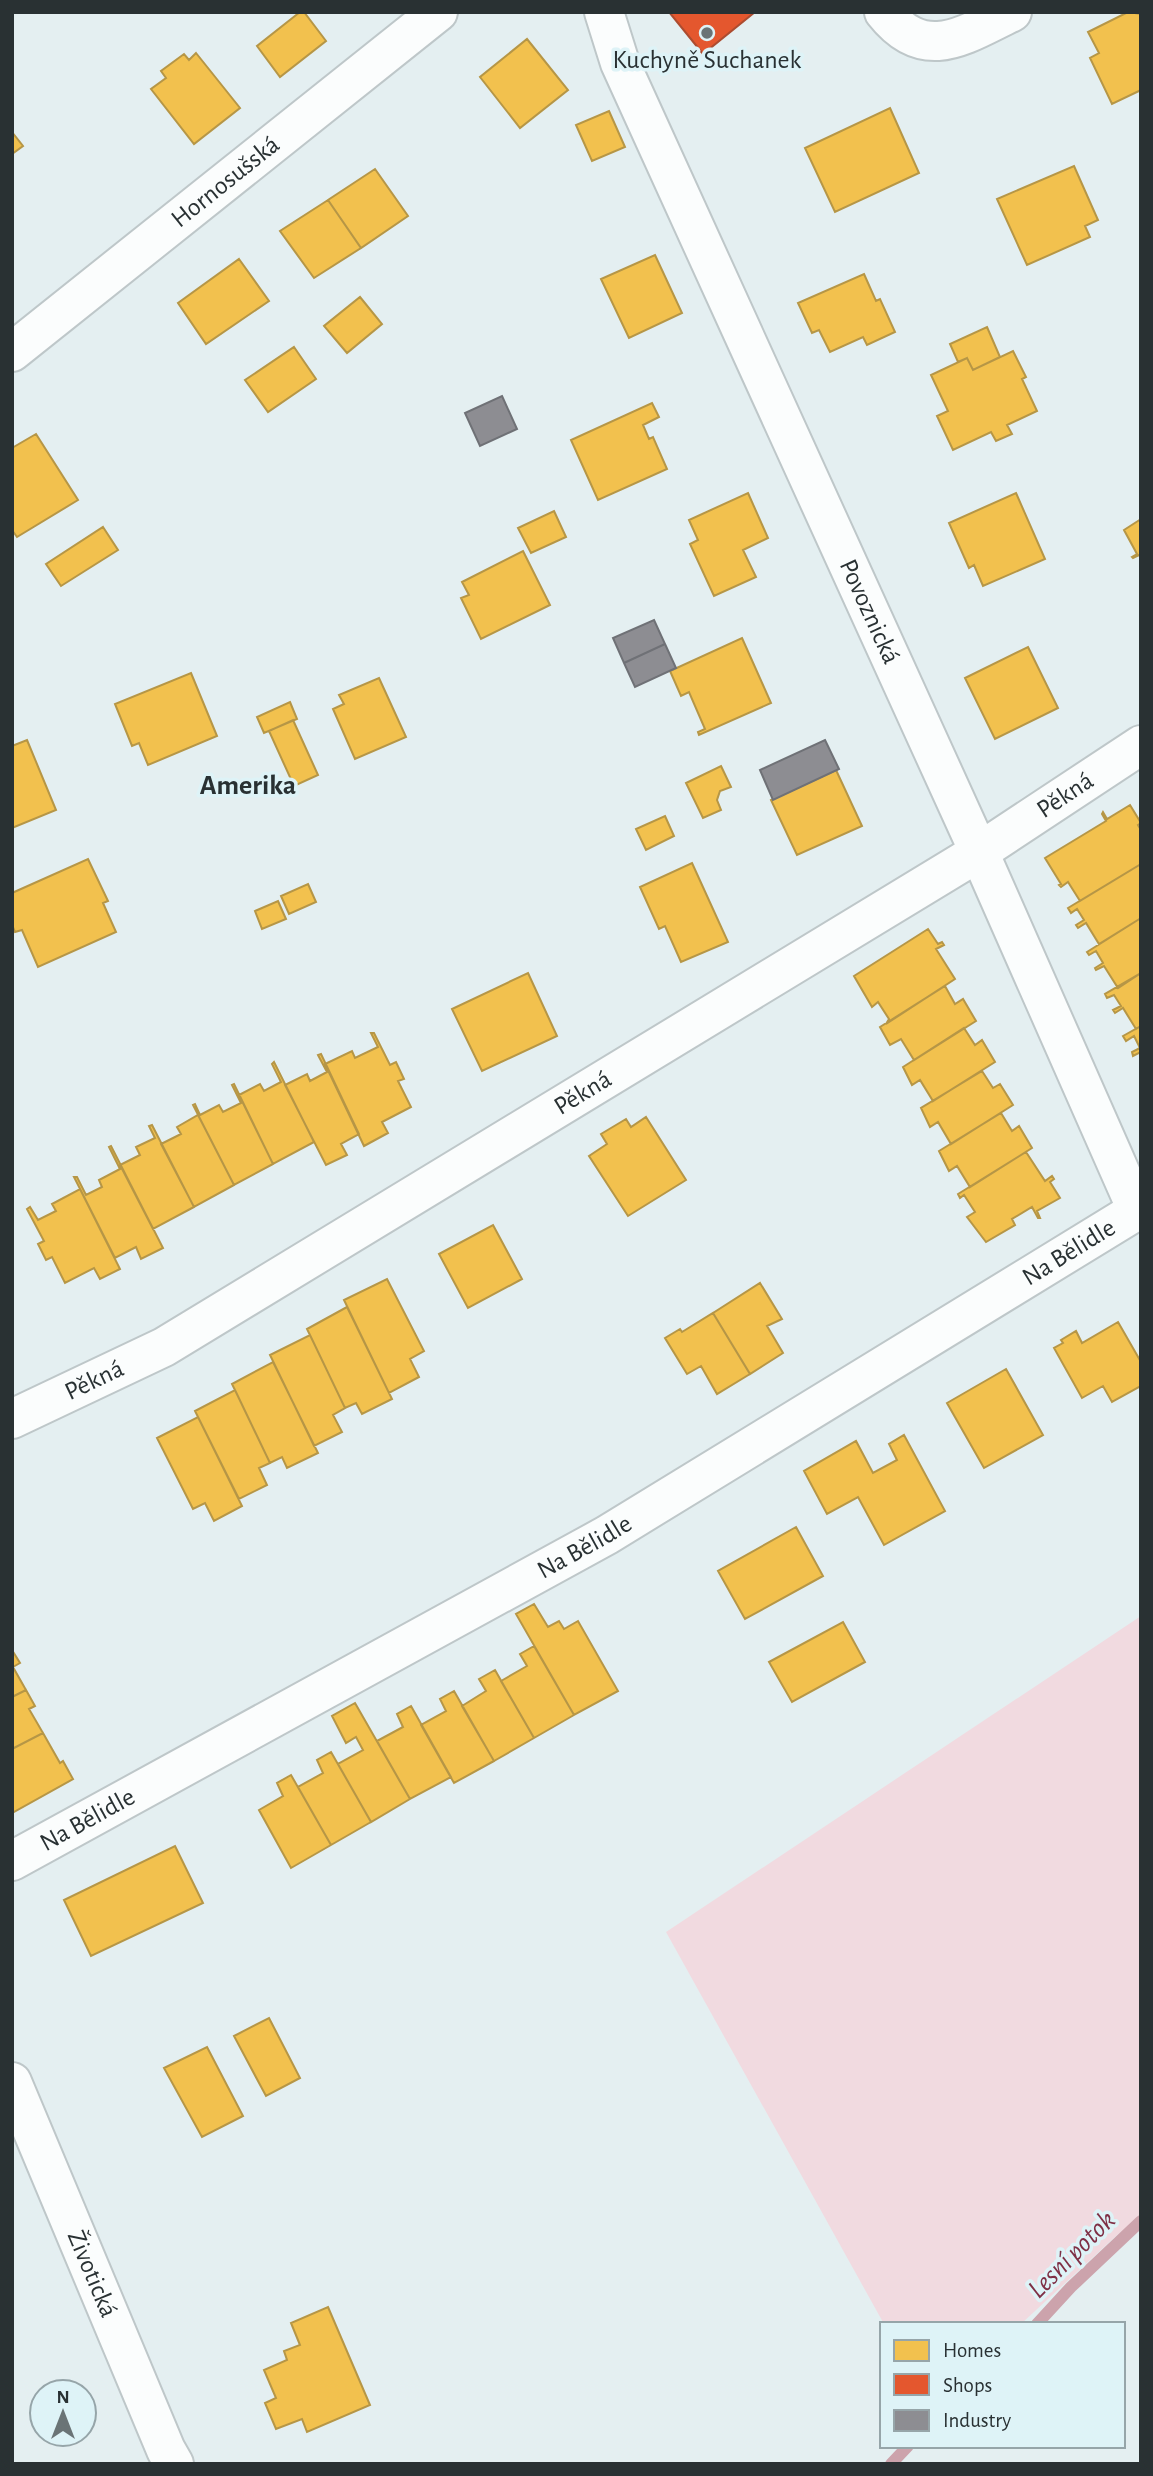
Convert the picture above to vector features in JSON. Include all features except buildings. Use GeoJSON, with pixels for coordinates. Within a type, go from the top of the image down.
{"type":"FeatureCollection","features":[{"type":"Feature","properties":{"kind":"street","name":"Hornosušská"},"geometry":{"type":"LineString","coordinates":[[12,352],[438,12]]}},
{"type":"Feature","properties":{"kind":"street","name":"Povoznická"},"geometry":{"type":"LineString","coordinates":[[604,12],[625,74],[1139,1209]]}},
{"type":"Feature","properties":{"kind":"street"},"geometry":{"type":"LineString","coordinates":[[884,12],[894,24],[914,38],[934,43],[954,39],[1012,12]]}},
{"type":"Feature","properties":{"kind":"street","name":"Pěkná"},"geometry":{"type":"LineString","coordinates":[[12,1419],[164,1347],[979,852],[1141,745]]}},
{"type":"Feature","properties":{"kind":"street","name":"Na Bělidle"},"geometry":{"type":"LineString","coordinates":[[12,1861],[607,1535],[1139,1209]]}},
{"type":"Feature","properties":{"kind":"street","name":"Životická"},"geometry":{"type":"LineString","coordinates":[[12,2082],[174,2464]]}},
{"type":"Feature","properties":{"kind":"shaded area"},"geometry":{"type":"Polygon","coordinates":[[[1141,1616],[1141,2217],[1117,2235],[1023,2322],[883,2322],[666,1932],[1141,1616]]]}},
{"type":"Feature","properties":{"kind":"waterway","name":"Lesní potok"},"geometry":{"type":"LineString","coordinates":[[1039,2322],[1071,2287],[1141,2221]]}},
{"type":"Feature","properties":{"kind":"waterway","name":"Lesní potok"},"geometry":{"type":"LineString","coordinates":[[891,2464],[906,2448]]}},
{"type":"Feature","properties":{"kind":"place","name":"Kuchyně Suchanek"},"geometry":{"type":"Point","coordinates":[707,33]}},
{"type":"Feature","properties":{"kind":"district","name":"Amerika"},"geometry":{"type":"Point","coordinates":[248,786]}}]}
